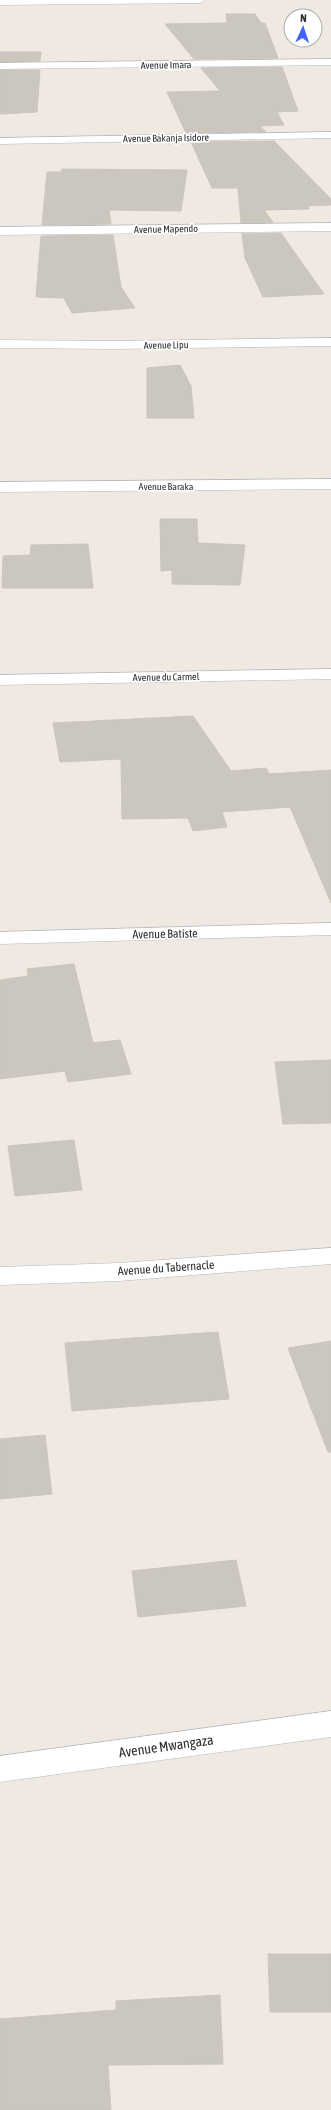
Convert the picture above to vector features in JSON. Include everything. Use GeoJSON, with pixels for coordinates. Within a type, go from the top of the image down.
{"type":"FeatureCollection","features":[{"type":"Feature","properties":{"kind":"street"},"geometry":{"type":"LineString","coordinates":[[0,2],[200,0]]}},
{"type":"Feature","properties":{"kind":"street","name":"Avenue Imara"},"geometry":{"type":"LineString","coordinates":[[0,66],[331,62]]}},
{"type":"Feature","properties":{"kind":"street","name":"Avenue Bakanja Isidore"},"geometry":{"type":"LineString","coordinates":[[0,141],[331,135]]}},
{"type":"Feature","properties":{"kind":"street","name":"Avenue Mapendo"},"geometry":{"type":"LineString","coordinates":[[0,231],[331,227]]}},
{"type":"Feature","properties":{"kind":"street","name":"Avenue Lipu"},"geometry":{"type":"LineString","coordinates":[[0,344],[114,345],[331,342]]}},
{"type":"Feature","properties":{"kind":"street","name":"Avenue Baraka"},"geometry":{"type":"LineString","coordinates":[[0,487],[331,484]]}},
{"type":"Feature","properties":{"kind":"street","name":"Avenue du Carmel"},"geometry":{"type":"LineString","coordinates":[[0,680],[331,674]]}},
{"type":"Feature","properties":{"kind":"street","name":"Avenue Batiste"},"geometry":{"type":"LineString","coordinates":[[0,938],[331,929]]}},
{"type":"Feature","properties":{"kind":"street","name":"Avenue du Tabernacle"},"geometry":{"type":"LineString","coordinates":[[0,1276],[119,1272],[331,1256]]}},
{"type":"Feature","properties":{"kind":"street","name":"Avenue Mwangaza"},"geometry":{"type":"LineString","coordinates":[[0,1769],[331,1724]]}},
{"type":"Feature","properties":{"kind":"building"},"geometry":{"type":"Polygon","coordinates":[[[226,14],[255,14],[261,23],[265,23],[278,58],[194,59],[165,24],[227,23],[226,14]]]}},
{"type":"Feature","properties":{"kind":"building"},"geometry":{"type":"Polygon","coordinates":[[[0,52],[41,52],[40,61],[0,62],[0,52]]]}},
{"type":"Feature","properties":{"kind":"building"},"geometry":{"type":"Polygon","coordinates":[[[282,67],[298,111],[277,112],[284,125],[260,126],[266,132],[186,133],[167,92],[220,91],[201,68],[282,67]]]}},
{"type":"Feature","properties":{"kind":"building"},"geometry":{"type":"Polygon","coordinates":[[[0,70],[40,70],[37,112],[0,114],[0,70]]]}},
{"type":"Feature","properties":{"kind":"building"},"geometry":{"type":"Polygon","coordinates":[[[274,141],[331,199],[331,205],[308,206],[309,209],[264,210],[273,222],[241,223],[238,188],[212,188],[191,142],[274,141]]]}},
{"type":"Feature","properties":{"kind":"building"},"geometry":{"type":"Polygon","coordinates":[[[62,169],[187,170],[181,211],[109,210],[111,224],[42,225],[47,172],[61,172],[62,169]]]}},
{"type":"Feature","properties":{"kind":"building"},"geometry":{"type":"Polygon","coordinates":[[[281,233],[324,294],[263,297],[245,258],[242,234],[281,233]]]}},
{"type":"Feature","properties":{"kind":"building"},"geometry":{"type":"Polygon","coordinates":[[[113,235],[121,287],[135,308],[72,313],[64,298],[36,297],[41,236],[113,235]]]}},
{"type":"Feature","properties":{"kind":"building"},"geometry":{"type":"Polygon","coordinates":[[[180,365],[191,386],[194,418],[147,418],[147,368],[180,365]]]}},
{"type":"Feature","properties":{"kind":"building"},"geometry":{"type":"Polygon","coordinates":[[[160,519],[197,519],[198,543],[245,545],[240,585],[172,584],[172,570],[161,571],[160,519]]]}},
{"type":"Feature","properties":{"kind":"building"},"geometry":{"type":"Polygon","coordinates":[[[88,544],[93,588],[2,588],[3,556],[30,555],[31,545],[88,544]]]}},
{"type":"Feature","properties":{"kind":"building"},"geometry":{"type":"Polygon","coordinates":[[[193,716],[231,771],[266,768],[269,774],[331,770],[331,903],[290,807],[222,812],[227,827],[193,831],[188,818],[122,819],[121,759],[60,762],[53,723],[193,716]]]}},
{"type":"Feature","properties":{"kind":"building"},"geometry":{"type":"Polygon","coordinates":[[[74,964],[93,1043],[120,1040],[131,1074],[68,1082],[65,1071],[0,1079],[0,980],[28,976],[27,969],[74,964]]]}},
{"type":"Feature","properties":{"kind":"building"},"geometry":{"type":"Polygon","coordinates":[[[331,1060],[331,1123],[283,1124],[275,1062],[331,1060]]]}},
{"type":"Feature","properties":{"kind":"building"},"geometry":{"type":"Polygon","coordinates":[[[74,1140],[82,1190],[15,1196],[8,1146],[74,1140]]]}},
{"type":"Feature","properties":{"kind":"building"},"geometry":{"type":"Polygon","coordinates":[[[218,1332],[229,1399],[72,1411],[65,1343],[218,1332]]]}},
{"type":"Feature","properties":{"kind":"building"},"geometry":{"type":"Polygon","coordinates":[[[331,1341],[331,1452],[328,1452],[288,1348],[331,1341]]]}},
{"type":"Feature","properties":{"kind":"building"},"geometry":{"type":"Polygon","coordinates":[[[45,1435],[52,1494],[0,1499],[0,1439],[45,1435]]]}},
{"type":"Feature","properties":{"kind":"building"},"geometry":{"type":"Polygon","coordinates":[[[236,1560],[246,1606],[138,1617],[132,1571],[236,1560]]]}},
{"type":"Feature","properties":{"kind":"building"},"geometry":{"type":"Polygon","coordinates":[[[268,1954],[331,1954],[331,2012],[270,2012],[268,1954]]]}},
{"type":"Feature","properties":{"kind":"building"},"geometry":{"type":"Polygon","coordinates":[[[220,1995],[223,2064],[108,2065],[111,2110],[0,2110],[0,2019],[116,2010],[116,2001],[220,1995]]]}}]}
